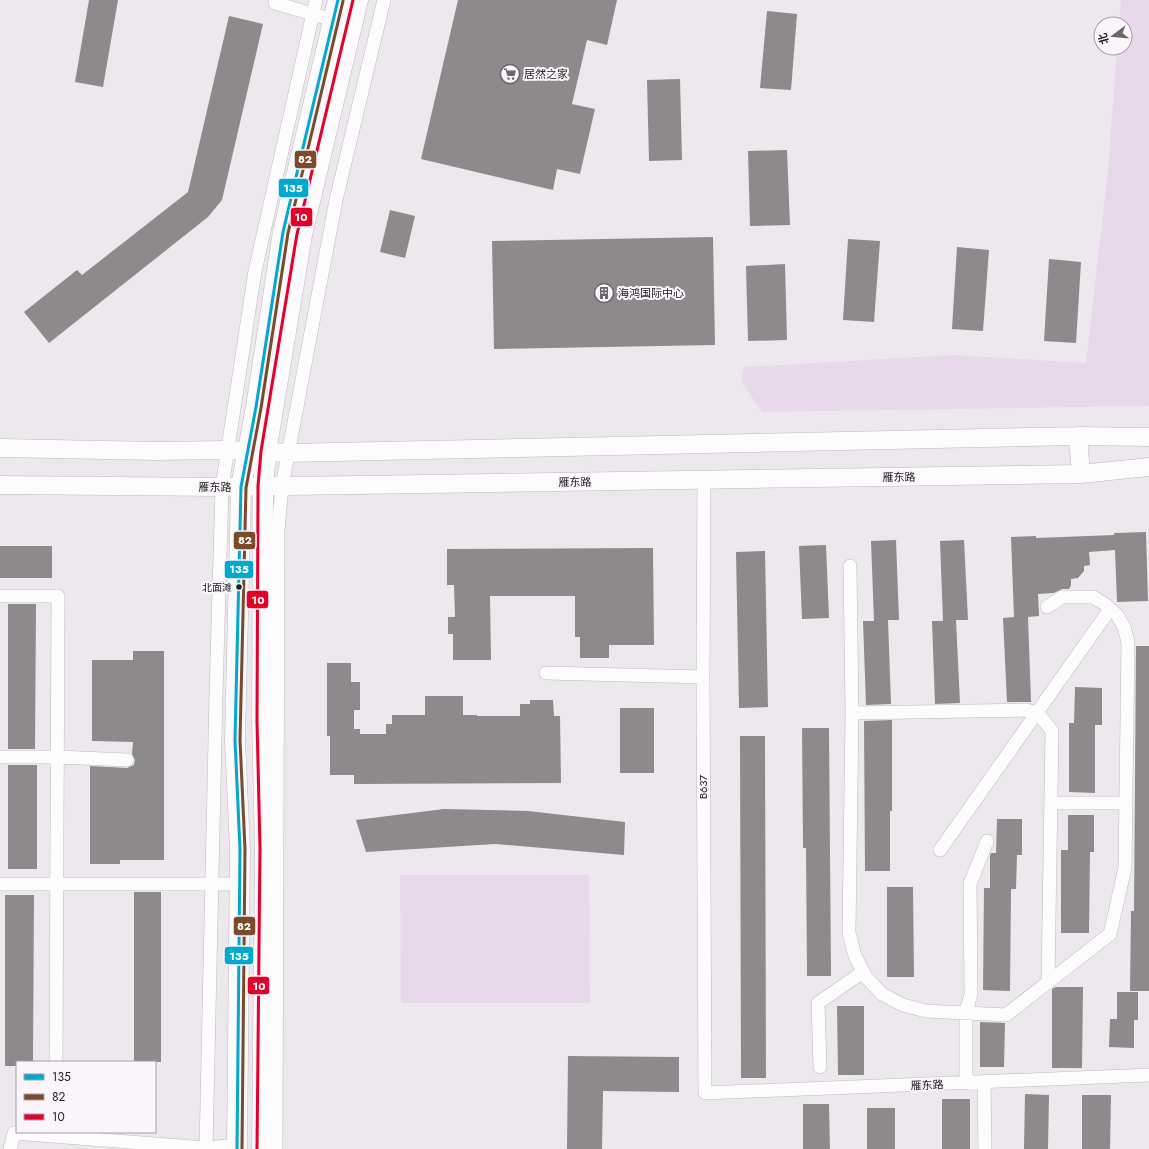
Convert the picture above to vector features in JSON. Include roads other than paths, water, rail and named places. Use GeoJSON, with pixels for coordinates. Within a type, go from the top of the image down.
{"type":"FeatureCollection","features":[{"type":"Feature","properties":{"kind":"main road"},"geometry":{"type":"LineString","coordinates":[[262,1149],[265,848],[262,721],[272,486],[257,452],[256,407],[283,232],[338,0]]}},
{"type":"Feature","properties":{"kind":"main road"},"geometry":{"type":"LineString","coordinates":[[237,1147],[240,849],[235,740],[242,487],[257,452],[302,235],[358,0]]}},
{"type":"Feature","properties":{"kind":"main road"},"geometry":{"type":"LineString","coordinates":[[1078,436],[1081,474]]}},
{"type":"Feature","properties":{"kind":"main road"},"geometry":{"type":"LineString","coordinates":[[0,448],[157,451],[227,450],[287,453],[1078,436],[1149,437]]}},
{"type":"Feature","properties":{"kind":"main road","name":"雁东路"},"geometry":{"type":"LineString","coordinates":[[0,485],[242,487],[704,480],[1081,474],[1149,467]]}},
{"type":"Feature","properties":{"kind":"street"},"geometry":{"type":"LineString","coordinates":[[276,0],[275,3],[333,20]]}},
{"type":"Feature","properties":{"kind":"street"},"geometry":{"type":"LineString","coordinates":[[206,1148],[222,487],[255,271],[316,0]]}},
{"type":"Feature","properties":{"kind":"street"},"geometry":{"type":"LineString","coordinates":[[276,1149],[278,530],[272,486],[287,453],[336,200],[384,0]]}},
{"type":"Feature","properties":{"kind":"street","name":"B637"},"geometry":{"type":"LineString","coordinates":[[704,480],[703,677],[705,1093]]}},
{"type":"Feature","properties":{"kind":"street"},"geometry":{"type":"LineString","coordinates":[[850,566],[852,713],[850,934],[854,956],[866,977],[882,994],[903,1005],[926,1011],[1006,1015],[1110,934],[1125,868],[1128,642],[1124,628],[1116,615],[1106,604],[1093,597],[1062,597],[1046,607]]}},
{"type":"Feature","properties":{"kind":"street"},"geometry":{"type":"LineString","coordinates":[[0,596],[58,596],[56,1061]]}},
{"type":"Feature","properties":{"kind":"street"},"geometry":{"type":"LineString","coordinates":[[940,850],[1038,713],[1110,608]]}},
{"type":"Feature","properties":{"kind":"street"},"geometry":{"type":"LineString","coordinates":[[546,673],[703,677]]}},
{"type":"Feature","properties":{"kind":"street"},"geometry":{"type":"LineString","coordinates":[[852,713],[1026,710],[1038,713],[1052,731],[1048,982]]}},
{"type":"Feature","properties":{"kind":"street"},"geometry":{"type":"LineString","coordinates":[[0,758],[58,757],[128,760]]}},
{"type":"Feature","properties":{"kind":"street"},"geometry":{"type":"LineString","coordinates":[[1051,803],[1126,803]]}},
{"type":"Feature","properties":{"kind":"street"},"geometry":{"type":"LineString","coordinates":[[966,1083],[966,1012],[971,994],[970,884],[987,841]]}},
{"type":"Feature","properties":{"kind":"street"},"geometry":{"type":"LineString","coordinates":[[0,884],[240,884]]}},
{"type":"Feature","properties":{"kind":"street"},"geometry":{"type":"LineString","coordinates":[[820,1068],[818,1003],[863,972]]}},
{"type":"Feature","properties":{"kind":"street","name":"雁东路"},"geometry":{"type":"LineString","coordinates":[[705,1093],[984,1083],[1149,1075]]}},
{"type":"Feature","properties":{"kind":"street"},"geometry":{"type":"LineString","coordinates":[[984,1083],[985,1149]]}},
{"type":"Feature","properties":{"kind":"street"},"geometry":{"type":"LineString","coordinates":[[10,1149],[14,1133],[206,1148],[237,1147]]}},
{"type":"Feature","properties":{"kind":"place","name":"居然之家"},"geometry":{"type":"Point","coordinates":[510,74]}},
{"type":"Feature","properties":{"kind":"place","name":"海鸿国际中心"},"geometry":{"type":"Point","coordinates":[604,293]}},
{"type":"Feature","properties":{"kind":"place","name":"北面滩"},"geometry":{"type":"Point","coordinates":[239,587]}}]}
